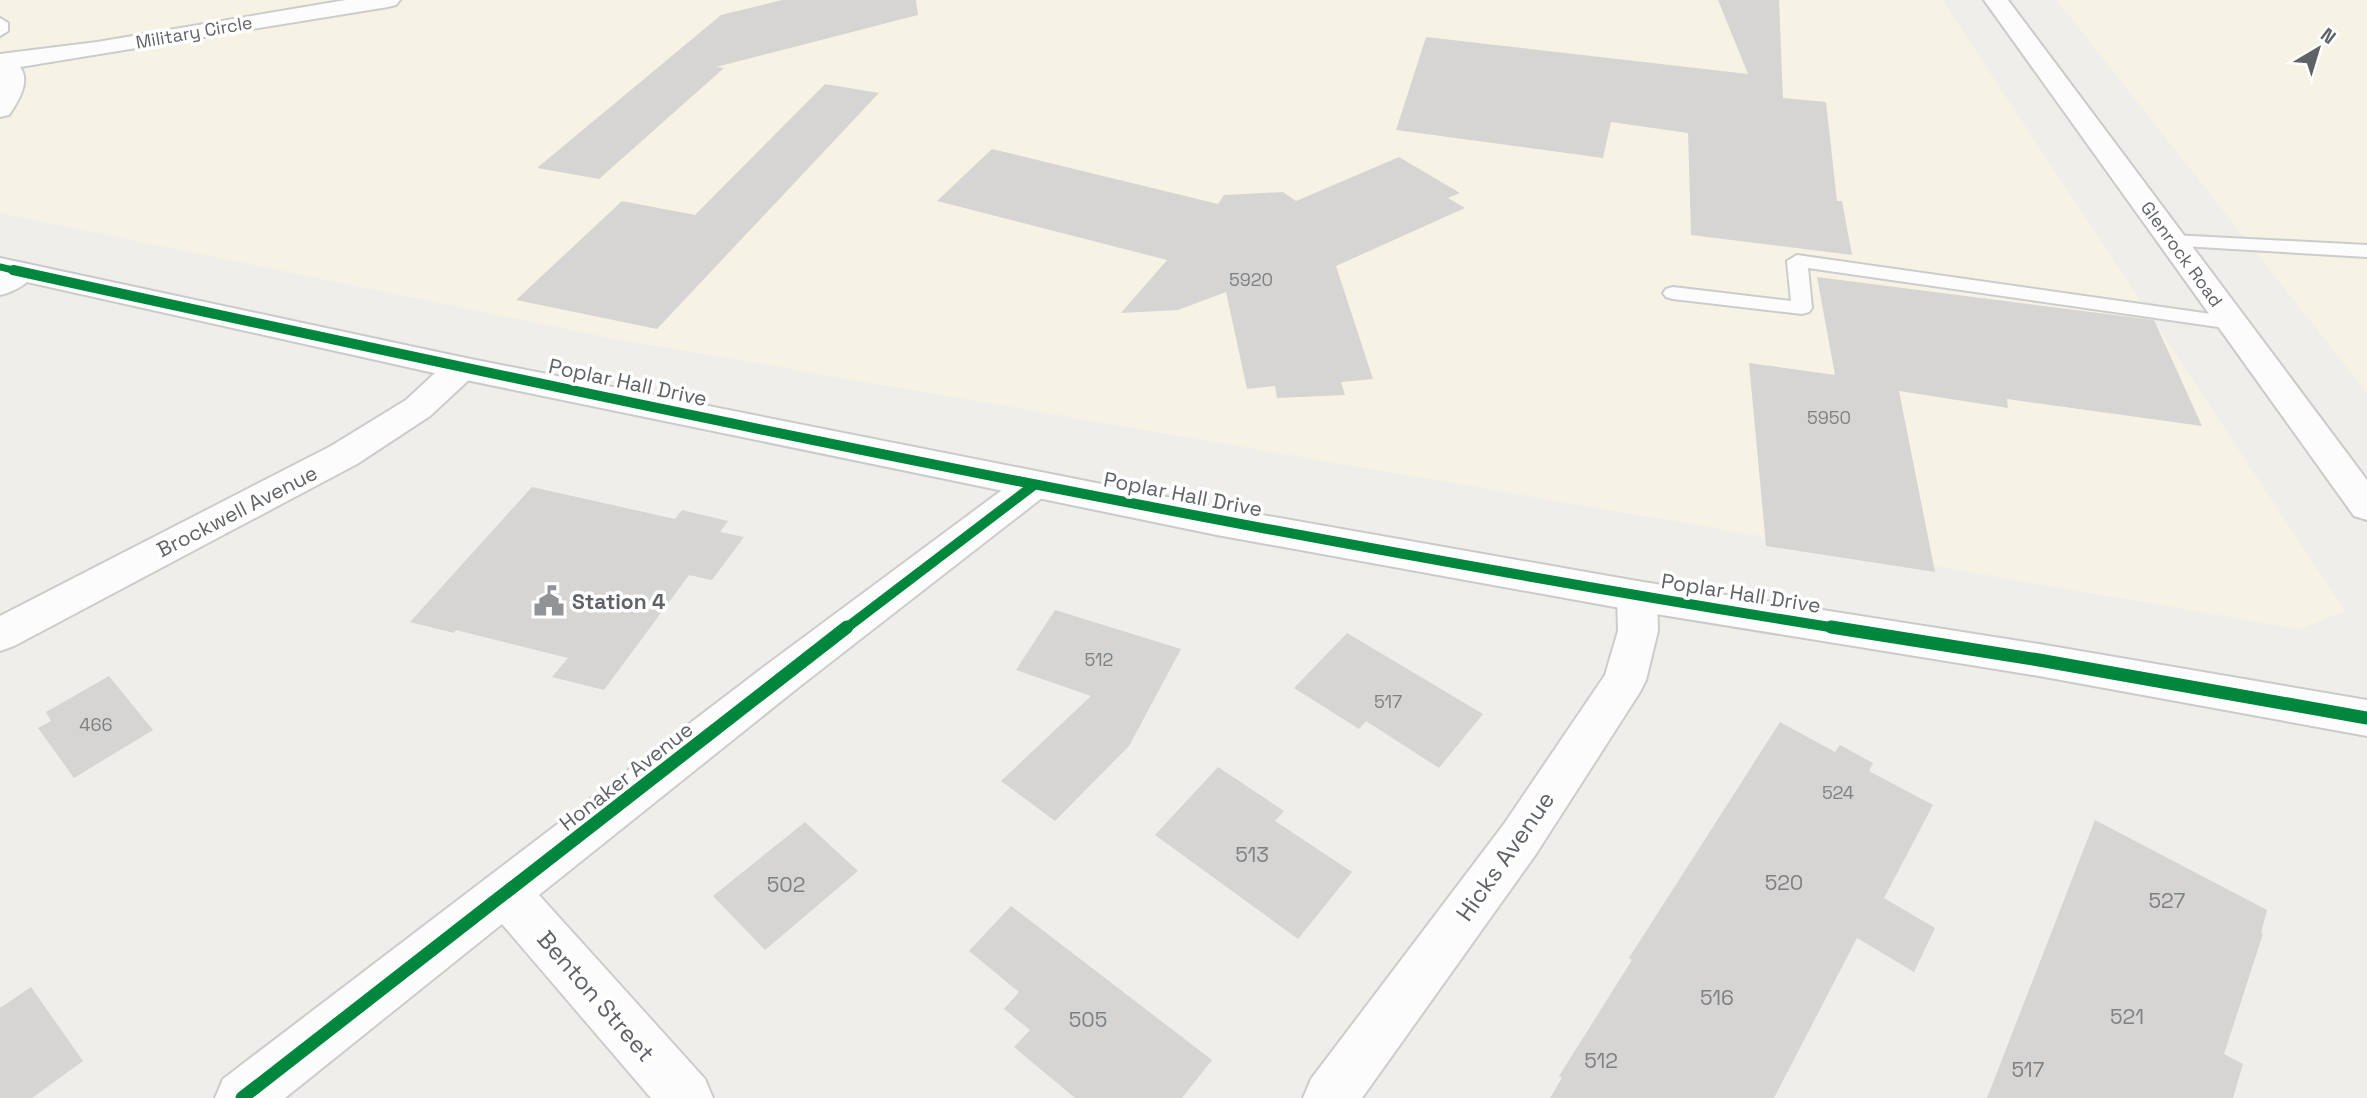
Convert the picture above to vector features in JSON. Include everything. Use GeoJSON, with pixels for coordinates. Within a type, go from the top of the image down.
{"type":"FeatureCollection","features":[{"type":"Feature","properties":{"kind":"street","name":"Military Circle"},"geometry":{"type":"LineString","coordinates":[[0,63],[388,0]]}},
{"type":"Feature","properties":{"kind":"street","name":"Glenrock Road"},"geometry":{"type":"LineString","coordinates":[[1996,0],[2367,507]]}},
{"type":"Feature","properties":{"kind":"street"},"geometry":{"type":"LineString","coordinates":[[0,63],[12,73],[12,83],[0,109]]}},
{"type":"Feature","properties":{"kind":"street","name":"Poplar Hall Drive"},"geometry":{"type":"LineString","coordinates":[[7,275],[1217,521],[1637,596],[2039,660],[2367,718]]}},
{"type":"Feature","properties":{"kind":"street","name":"Brockwell Avenue"},"geometry":{"type":"LineString","coordinates":[[0,635],[344,456],[418,408],[461,368]]}},
{"type":"Feature","properties":{"kind":"street","name":"Honaker Avenue"},"geometry":{"type":"LineString","coordinates":[[242,1098],[507,894],[784,675],[1034,485]]}},
{"type":"Feature","properties":{"kind":"street","name":"Hicks Avenue"},"geometry":{"type":"LineString","coordinates":[[1330,1098],[1520,839],[1625,680],[1638,631],[1637,596]]}},
{"type":"Feature","properties":{"kind":"street","name":"Benton Street"},"geometry":{"type":"LineString","coordinates":[[507,894],[686,1098]]}},
{"type":"Feature","properties":{"kind":"lane"},"geometry":{"type":"LineString","coordinates":[[0,23],[0,31]]}},
{"type":"Feature","properties":{"kind":"lane"},"geometry":{"type":"LineString","coordinates":[[2172,241],[2367,251]]}},
{"type":"Feature","properties":{"kind":"lane"},"geometry":{"type":"LineString","coordinates":[[1673,293],[1802,308],[1797,261],[2232,323]]}},
{"type":"Feature","properties":{"kind":"shaded area"},"geometry":{"type":"Polygon","coordinates":[[[0,0],[1942,0],[2345,611],[2300,629],[605,337],[0,213],[0,0]]]}},
{"type":"Feature","properties":{"kind":"shaded area"},"geometry":{"type":"Polygon","coordinates":[[[2057,0],[2367,0],[2367,393],[2057,0]]]}},
{"type":"Feature","properties":{"kind":"building"},"geometry":{"type":"Polygon","coordinates":[[[782,0],[916,0],[918,15],[716,67],[724,68],[599,179],[537,168],[721,15],[782,0]]]}},
{"type":"Feature","properties":{"kind":"building"},"geometry":{"type":"Polygon","coordinates":[[[1718,0],[1779,0],[1783,98],[1826,102],[1837,201],[1842,201],[1852,255],[1691,235],[1688,133],[1611,122],[1603,158],[1396,130],[1426,37],[1748,74],[1718,0]]]}},
{"type":"Feature","properties":{"kind":"building"},"geometry":{"type":"Polygon","coordinates":[[[825,84],[879,93],[657,329],[516,300],[622,201],[695,215],[825,84]]]}},
{"type":"Feature","properties":{"kind":"building"},"geometry":{"type":"Polygon","coordinates":[[[992,149],[1218,204],[1224,195],[1283,192],[1296,201],[1399,157],[1460,193],[1448,198],[1465,208],[1336,266],[1373,379],[1341,382],[1345,395],[1277,398],[1275,386],[1247,389],[1226,292],[1178,310],[1121,313],[1167,260],[937,201],[992,149]]]}},
{"type":"Feature","properties":{"kind":"building"},"geometry":{"type":"Polygon","coordinates":[[[1817,277],[2154,320],[2202,426],[2007,399],[2008,408],[1899,391],[1935,572],[1766,546],[1749,363],[1835,375],[1817,277]]]}},
{"type":"Feature","properties":{"kind":"building","name":"Station 4"},"geometry":{"type":"Polygon","coordinates":[[[532,487],[675,519],[682,510],[728,521],[720,532],[744,537],[712,580],[689,575],[604,690],[552,677],[568,658],[456,630],[454,633],[410,622],[532,487]]]}},
{"type":"Feature","properties":{"kind":"building"},"geometry":{"type":"Polygon","coordinates":[[[1055,610],[1181,649],[1129,746],[1055,821],[1001,781],[1091,696],[1016,670],[1055,610]]]}},
{"type":"Feature","properties":{"kind":"building"},"geometry":{"type":"Polygon","coordinates":[[[1347,633],[1483,714],[1439,768],[1366,721],[1359,729],[1294,688],[1347,633]]]}},
{"type":"Feature","properties":{"kind":"building"},"geometry":{"type":"Polygon","coordinates":[[[109,676],[153,730],[74,778],[38,728],[51,721],[46,712],[109,676]]]}},
{"type":"Feature","properties":{"kind":"building"},"geometry":{"type":"Polygon","coordinates":[[[1780,722],[1835,752],[1840,745],[1873,763],[1869,771],[1933,805],[1884,898],[1935,928],[1914,972],[1857,938],[1774,1098],[1550,1098],[1562,1078],[1559,1076],[1632,960],[1629,958],[1780,722]]]}},
{"type":"Feature","properties":{"kind":"building"},"geometry":{"type":"Polygon","coordinates":[[[1218,767],[1284,811],[1275,821],[1352,872],[1298,939],[1155,835],[1218,767]]]}},
{"type":"Feature","properties":{"kind":"building"},"geometry":{"type":"Polygon","coordinates":[[[2095,820],[2267,910],[2261,933],[2263,934],[2224,1054],[2243,1064],[2233,1098],[1987,1098],[2095,820]]]}},
{"type":"Feature","properties":{"kind":"building"},"geometry":{"type":"Polygon","coordinates":[[[805,822],[858,871],[765,950],[713,896],[805,822]]]}},
{"type":"Feature","properties":{"kind":"building"},"geometry":{"type":"Polygon","coordinates":[[[1011,906],[1212,1060],[1182,1098],[1075,1098],[1014,1047],[1030,1030],[1004,1009],[1019,992],[969,951],[1011,906]]]}},
{"type":"Feature","properties":{"kind":"building"},"geometry":{"type":"Polygon","coordinates":[[[31,987],[83,1061],[32,1098],[0,1098],[0,1008],[31,987]]]}},
{"type":"Feature","properties":{"kind":"cycle path"},"geometry":{"type":"LineString","coordinates":[[0,267],[461,368],[1217,521],[1637,596],[2039,660],[2367,718]]}},
{"type":"Feature","properties":{"kind":"cycle path"},"geometry":{"type":"LineString","coordinates":[[242,1098],[784,675],[1034,485]]}},
{"type":"Feature","properties":{"kind":"place","name":"Station 4"},"geometry":{"type":"Point","coordinates":[549,601]}}]}
